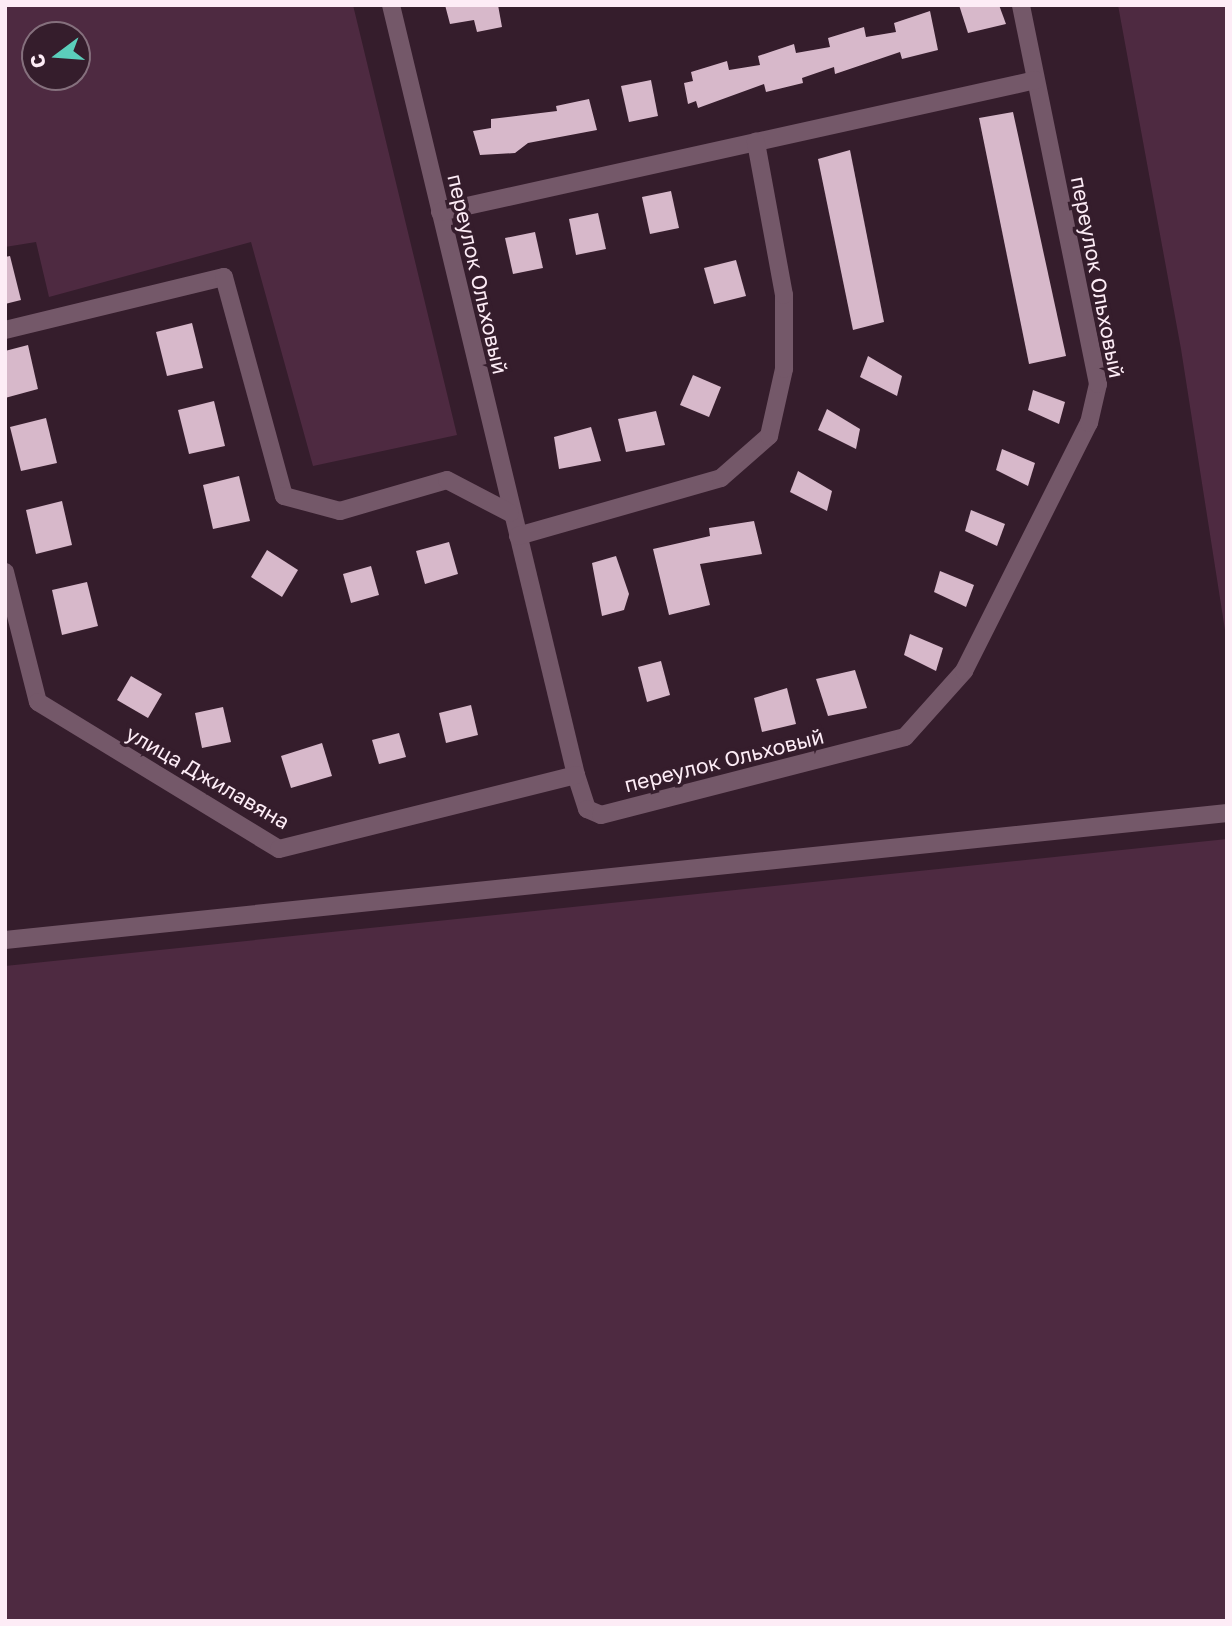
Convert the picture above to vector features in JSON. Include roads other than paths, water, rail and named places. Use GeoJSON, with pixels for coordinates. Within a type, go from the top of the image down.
{"type":"FeatureCollection","features":[{"type":"Feature","properties":{"kind":"street","name":"переулок Ольховый"},"geometry":{"type":"LineString","coordinates":[[391,5],[510,513],[518,536],[576,775],[587,809],[601,815],[905,737],[964,671],[1089,423],[1098,384],[1021,5]]}},
{"type":"Feature","properties":{"kind":"street"},"geometry":{"type":"LineString","coordinates":[[440,212],[1036,80]]}},
{"type":"Feature","properties":{"kind":"street"},"geometry":{"type":"LineString","coordinates":[[518,536],[721,478],[769,436],[785,369],[784,295],[756,142]]}},
{"type":"Feature","properties":{"kind":"street"},"geometry":{"type":"LineString","coordinates":[[5,330],[225,277],[284,496],[340,511],[447,480],[510,513]]}},
{"type":"Feature","properties":{"kind":"street","name":"улица Джилавяна"},"geometry":{"type":"LineString","coordinates":[[5,572],[38,702],[279,849],[576,775]]}},
{"type":"Feature","properties":{"kind":"street"},"geometry":{"type":"LineString","coordinates":[[5,940],[1227,813]]}}]}
